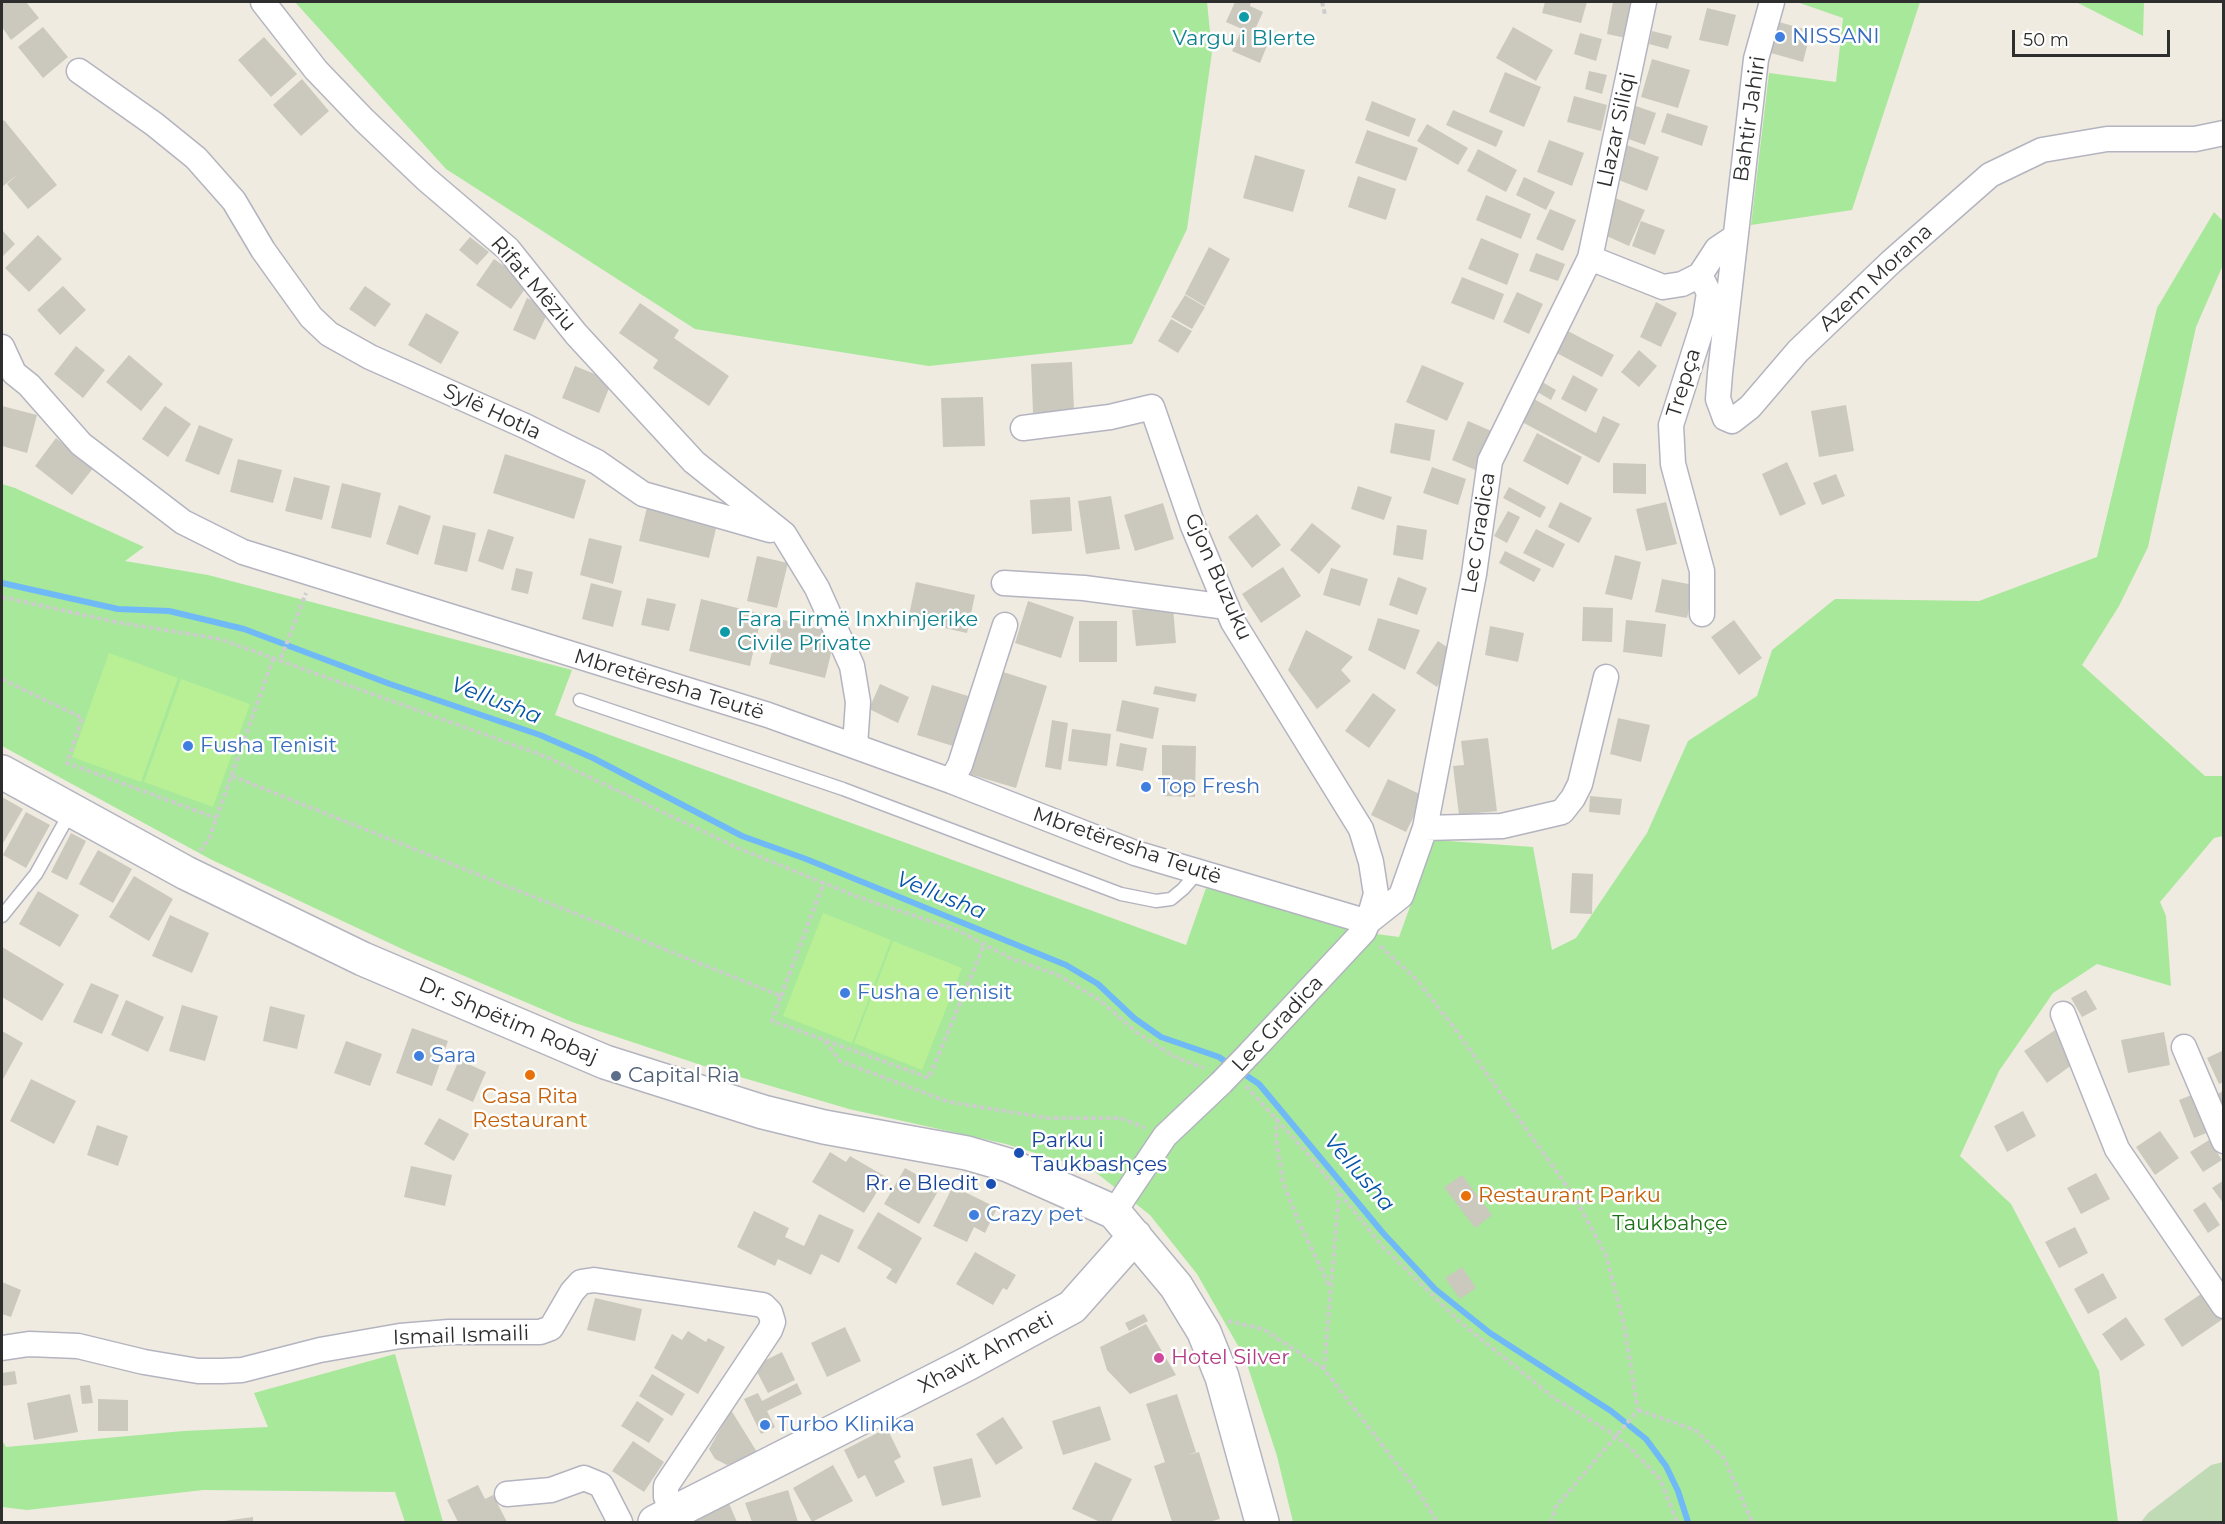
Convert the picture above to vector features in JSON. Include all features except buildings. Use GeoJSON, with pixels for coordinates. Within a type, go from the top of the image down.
{"type":"FeatureCollection","features":[{"type":"Feature","properties":{"kind":"street","name":"Rifat Mëziu"},"geometry":{"type":"LineString","coordinates":[[263,2],[316,70],[364,120],[426,179],[508,249],[576,334],[694,462],[784,534]]}},
{"type":"Feature","properties":{"kind":"street","name":"Llazar Siliqi"},"geometry":{"type":"LineString","coordinates":[[1590,258],[1644,2]]}},
{"type":"Feature","properties":{"kind":"street","name":"Bahtir Jahiri"},"geometry":{"type":"LineString","coordinates":[[1735,237],[1756,59],[1772,2]]}},
{"type":"Feature","properties":{"kind":"street","name":"Sylë Hotla"},"geometry":{"type":"LineString","coordinates":[[79,71],[154,124],[196,158],[234,201],[269,260],[311,317],[329,334],[370,357],[597,462],[644,494],[784,534]]}},
{"type":"Feature","properties":{"kind":"street","name":"Azem Morana"},"geometry":{"type":"LineString","coordinates":[[1735,237],[1718,399],[1725,418],[1732,421],[1750,407],[1798,351],[1882,270],[1990,175],[2042,150],[2107,139],[2195,139],[2223,133]]}},
{"type":"Feature","properties":{"kind":"street"},"geometry":{"type":"LineString","coordinates":[[1590,258],[1664,287],[1682,285],[1700,275],[1717,249],[1735,237]]}},
{"type":"Feature","properties":{"kind":"street","name":"Lec Gradica"},"geometry":{"type":"LineString","coordinates":[[1114,1212],[1165,1136],[1227,1078],[1366,926],[1401,896],[1425,828],[1474,574],[1490,461],[1590,258]]}},
{"type":"Feature","properties":{"kind":"street","name":"Trepça"},"geometry":{"type":"LineString","coordinates":[[1700,275],[1709,293],[1705,318],[1671,425],[1673,464],[1702,571],[1702,614]]}},
{"type":"Feature","properties":{"kind":"street"},"geometry":{"type":"LineString","coordinates":[[2,346],[8,371]]}},
{"type":"Feature","properties":{"kind":"street","name":"Mbretëresha Teutë"},"geometry":{"type":"LineString","coordinates":[[8,371],[29,385],[81,444],[183,522],[243,552],[768,715],[951,781],[1135,853],[1366,926]]}},
{"type":"Feature","properties":{"kind":"street","name":"Gjon Buzuku"},"geometry":{"type":"LineString","coordinates":[[1023,428],[1110,417],[1152,407],[1193,526],[1233,622],[1361,829],[1371,862],[1376,894],[1366,926]]}},
{"type":"Feature","properties":{"kind":"street"},"geometry":{"type":"LineString","coordinates":[[784,534],[817,588],[852,666],[858,702],[855,746]]}},
{"type":"Feature","properties":{"kind":"street"},"geometry":{"type":"LineString","coordinates":[[1004,583],[1084,588],[1227,607]]}},
{"type":"Feature","properties":{"kind":"street"},"geometry":{"type":"LineString","coordinates":[[951,781],[960,765],[1005,625]]}},
{"type":"Feature","properties":{"kind":"street"},"geometry":{"type":"LineString","coordinates":[[1425,828],[1502,826],[1562,812],[1580,784],[1606,677]]}},
{"type":"Feature","properties":{"kind":"street","name":"Dr. Shpëtim Robaj"},"geometry":{"type":"LineString","coordinates":[[2,772],[186,873],[363,959],[606,1062],[763,1112],[824,1127],[967,1153],[1008,1165],[1114,1212]]}},
{"type":"Feature","properties":{"kind":"street"},"geometry":{"type":"LineString","coordinates":[[2063,1014],[2117,1149],[2223,1306]]}},
{"type":"Feature","properties":{"kind":"street"},"geometry":{"type":"LineString","coordinates":[[2184,1047],[2223,1140]]}},
{"type":"Feature","properties":{"kind":"street"},"geometry":{"type":"LineString","coordinates":[[1114,1212],[1176,1286],[1204,1332],[1222,1377],[1262,1522]]}},
{"type":"Feature","properties":{"kind":"street","name":"Xhavit Ahmeti"},"geometry":{"type":"LineString","coordinates":[[665,1517],[968,1364],[1072,1308],[1135,1236]]}},
{"type":"Feature","properties":{"kind":"street","name":"Ismail Ismaili"},"geometry":{"type":"LineString","coordinates":[[2,1348],[29,1344],[78,1346],[155,1364],[198,1371],[222,1371],[250,1368],[320,1350],[400,1336],[449,1332],[540,1332],[551,1328],[572,1292],[582,1282],[594,1280],[763,1305],[770,1312],[773,1322],[770,1330],[666,1486],[665,1517]]}},
{"type":"Feature","properties":{"kind":"street"},"geometry":{"type":"LineString","coordinates":[[507,1494],[551,1490],[584,1478],[601,1485],[620,1522]]}},
{"type":"Feature","properties":{"kind":"lane"},"geometry":{"type":"LineString","coordinates":[[580,699],[843,789],[1121,894],[1156,901],[1171,899],[1198,872]]}},
{"type":"Feature","properties":{"kind":"lane"},"geometry":{"type":"LineString","coordinates":[[2,916],[36,874],[72,810]]}},
{"type":"Feature","properties":{"kind":"path"},"geometry":{"type":"LineString","coordinates":[[1322,2],[1325,14]]}},
{"type":"Feature","properties":{"kind":"path"},"geometry":{"type":"LineString","coordinates":[[281,658],[289,632],[315,573]]}},
{"type":"Feature","properties":{"kind":"path"},"geometry":{"type":"LineString","coordinates":[[2,597],[116,622],[220,639],[281,658],[436,718],[547,757],[738,848],[957,930],[1010,958],[1058,975],[1101,1001],[1136,1032],[1173,1056],[1209,1071],[1221,1064],[1227,1078],[1276,1118],[1382,1246],[1460,1322],[1554,1398],[1616,1436],[1660,1479],[1677,1522]]}},
{"type":"Feature","properties":{"kind":"path"},"geometry":{"type":"LineString","coordinates":[[186,873],[209,838],[274,656]]}},
{"type":"Feature","properties":{"kind":"path"},"geometry":{"type":"LineString","coordinates":[[2,679],[82,718],[67,763],[216,818]]}},
{"type":"Feature","properties":{"kind":"path"},"geometry":{"type":"LineString","coordinates":[[232,776],[781,996]]}},
{"type":"Feature","properties":{"kind":"path"},"geometry":{"type":"LineString","coordinates":[[824,882],[772,1021],[928,1078],[984,945]]}},
{"type":"Feature","properties":{"kind":"path"},"geometry":{"type":"LineString","coordinates":[[1366,926],[1424,989],[1574,1196],[1606,1254],[1624,1325],[1638,1410],[1556,1509],[1551,1522]]}},
{"type":"Feature","properties":{"kind":"path"},"geometry":{"type":"LineString","coordinates":[[824,1040],[840,1061],[949,1102],[1048,1118],[1121,1118],[1165,1136]]}},
{"type":"Feature","properties":{"kind":"path"},"geometry":{"type":"LineString","coordinates":[[1276,1118],[1276,1139],[1283,1182],[1298,1220],[1330,1287]]}},
{"type":"Feature","properties":{"kind":"path"},"geometry":{"type":"LineString","coordinates":[[1324,1369],[1339,1192]]}},
{"type":"Feature","properties":{"kind":"path"},"geometry":{"type":"LineString","coordinates":[[1204,1332],[1226,1320],[1263,1329],[1324,1369],[1422,1497],[1437,1522]]}},
{"type":"Feature","properties":{"kind":"path"},"geometry":{"type":"LineString","coordinates":[[1638,1410],[1695,1430],[1724,1458],[1752,1522]]}},
{"type":"Feature","properties":{"kind":"green space"},"geometry":{"type":"Polygon","coordinates":[[[295,2],[1207,2],[1212,52],[1187,229],[1132,344],[929,366],[695,329],[446,169],[295,2]]]}},
{"type":"Feature","properties":{"kind":"green space"},"geometry":{"type":"Polygon","coordinates":[[[1797,2],[1920,2],[1852,210],[1751,225],[1769,73],[1836,82],[1843,18],[1797,2]]]}},
{"type":"Feature","properties":{"kind":"green space"},"geometry":{"type":"Polygon","coordinates":[[[2076,2],[2144,2],[2143,36],[2076,2]]]}},
{"type":"Feature","properties":{"kind":"green space","name":"Taukbahçe"},"geometry":{"type":"Polygon","coordinates":[[[2214,212],[2223,221],[2223,265],[2196,327],[2148,547],[2119,606],[2082,665],[2205,776],[2223,776],[2223,836],[2214,838],[2160,902],[2166,916],[2171,986],[2097,964],[2053,993],[1999,1071],[1960,1156],[2011,1204],[2099,1371],[2118,1522],[1293,1522],[1277,1456],[1245,1358],[1197,1274],[1150,1215],[1094,1171],[1006,1144],[849,1109],[713,1069],[572,1022],[413,954],[212,860],[2,746],[2,484],[144,547],[125,561],[208,575],[572,670],[555,715],[1186,945],[1206,888],[1369,933],[1399,937],[1434,840],[1533,847],[1552,950],[1576,938],[1647,833],[1688,741],[1757,696],[1772,650],[1835,599],[1979,601],[2097,557],[2157,308],[2214,212]]]}},
{"type":"Feature","properties":{"kind":"green space"},"geometry":{"type":"Polygon","coordinates":[[[109,653],[178,678],[141,782],[72,757],[109,653]]]}},
{"type":"Feature","properties":{"kind":"green space"},"geometry":{"type":"Polygon","coordinates":[[[181,679],[250,704],[213,807],[144,782],[181,679]]]}},
{"type":"Feature","properties":{"kind":"green space"},"geometry":{"type":"Polygon","coordinates":[[[823,913],[891,940],[852,1043],[783,1016],[823,913]]]}},
{"type":"Feature","properties":{"kind":"green space"},"geometry":{"type":"Polygon","coordinates":[[[893,941],[962,968],[922,1070],[854,1043],[893,941]]]}},
{"type":"Feature","properties":{"kind":"green space"},"geometry":{"type":"Polygon","coordinates":[[[395,1354],[443,1522],[405,1522],[395,1492],[203,1490],[27,1510],[2,1507],[2,1440],[6,1447],[184,1431],[268,1427],[254,1393],[395,1354]]]}},
{"type":"Feature","properties":{"kind":"green space"},"geometry":{"type":"Polygon","coordinates":[[[2223,1462],[2223,1522],[2141,1522],[2148,1513],[2211,1465],[2223,1462]]]}},
{"type":"Feature","properties":{"kind":"waterway","name":"Vellusha"},"geometry":{"type":"LineString","coordinates":[[2,583],[118,609],[169,611],[244,629],[390,684],[540,735],[593,758],[742,836],[806,859],[1066,965],[1098,984],[1134,1018],[1161,1037],[1219,1057],[1230,1065]]}},
{"type":"Feature","properties":{"kind":"waterway","name":"Vellusha"},"geometry":{"type":"LineString","coordinates":[[1238,1070],[1259,1084],[1383,1233],[1435,1289],[1490,1333],[1611,1411],[1646,1439],[1666,1466],[1678,1491],[1688,1522]]}},
{"type":"Feature","properties":{"kind":"place","name":"Vargu i Blerte"},"geometry":{"type":"Point","coordinates":[1244,17]}},
{"type":"Feature","properties":{"kind":"place","name":"NISSANI"},"geometry":{"type":"Point","coordinates":[1780,37]}},
{"type":"Feature","properties":{"kind":"place","name":"Fara Firmë Inxhinjerike Civile Private"},"geometry":{"type":"Point","coordinates":[725,632]}},
{"type":"Feature","properties":{"kind":"place","name":"Fusha Tenisit"},"geometry":{"type":"Point","coordinates":[188,746]}},
{"type":"Feature","properties":{"kind":"place","name":"Top Fresh"},"geometry":{"type":"Point","coordinates":[1146,787]}},
{"type":"Feature","properties":{"kind":"place","name":"Fusha e Tenisit"},"geometry":{"type":"Point","coordinates":[845,993]}},
{"type":"Feature","properties":{"kind":"place","name":"Sara"},"geometry":{"type":"Point","coordinates":[419,1056]}},
{"type":"Feature","properties":{"kind":"place","name":"Casa Rita Restaurant"},"geometry":{"type":"Point","coordinates":[530,1075]}},
{"type":"Feature","properties":{"kind":"place","name":"Capital Ria"},"geometry":{"type":"Point","coordinates":[616,1076]}},
{"type":"Feature","properties":{"kind":"place","name":"Parku i Taukbashçes"},"geometry":{"type":"Point","coordinates":[1019,1153]}},
{"type":"Feature","properties":{"kind":"place","name":"Rr. e Bledit"},"geometry":{"type":"Point","coordinates":[991,1184]}},
{"type":"Feature","properties":{"kind":"place","name":"Restaurant Parku"},"geometry":{"type":"Point","coordinates":[1466,1196]}},
{"type":"Feature","properties":{"kind":"place","name":"Crazy pet"},"geometry":{"type":"Point","coordinates":[974,1215]}},
{"type":"Feature","properties":{"kind":"place","name":"Hotel Silver"},"geometry":{"type":"Point","coordinates":[1159,1358]}},
{"type":"Feature","properties":{"kind":"place","name":"Turbo Klinika"},"geometry":{"type":"Point","coordinates":[765,1425]}}]}
